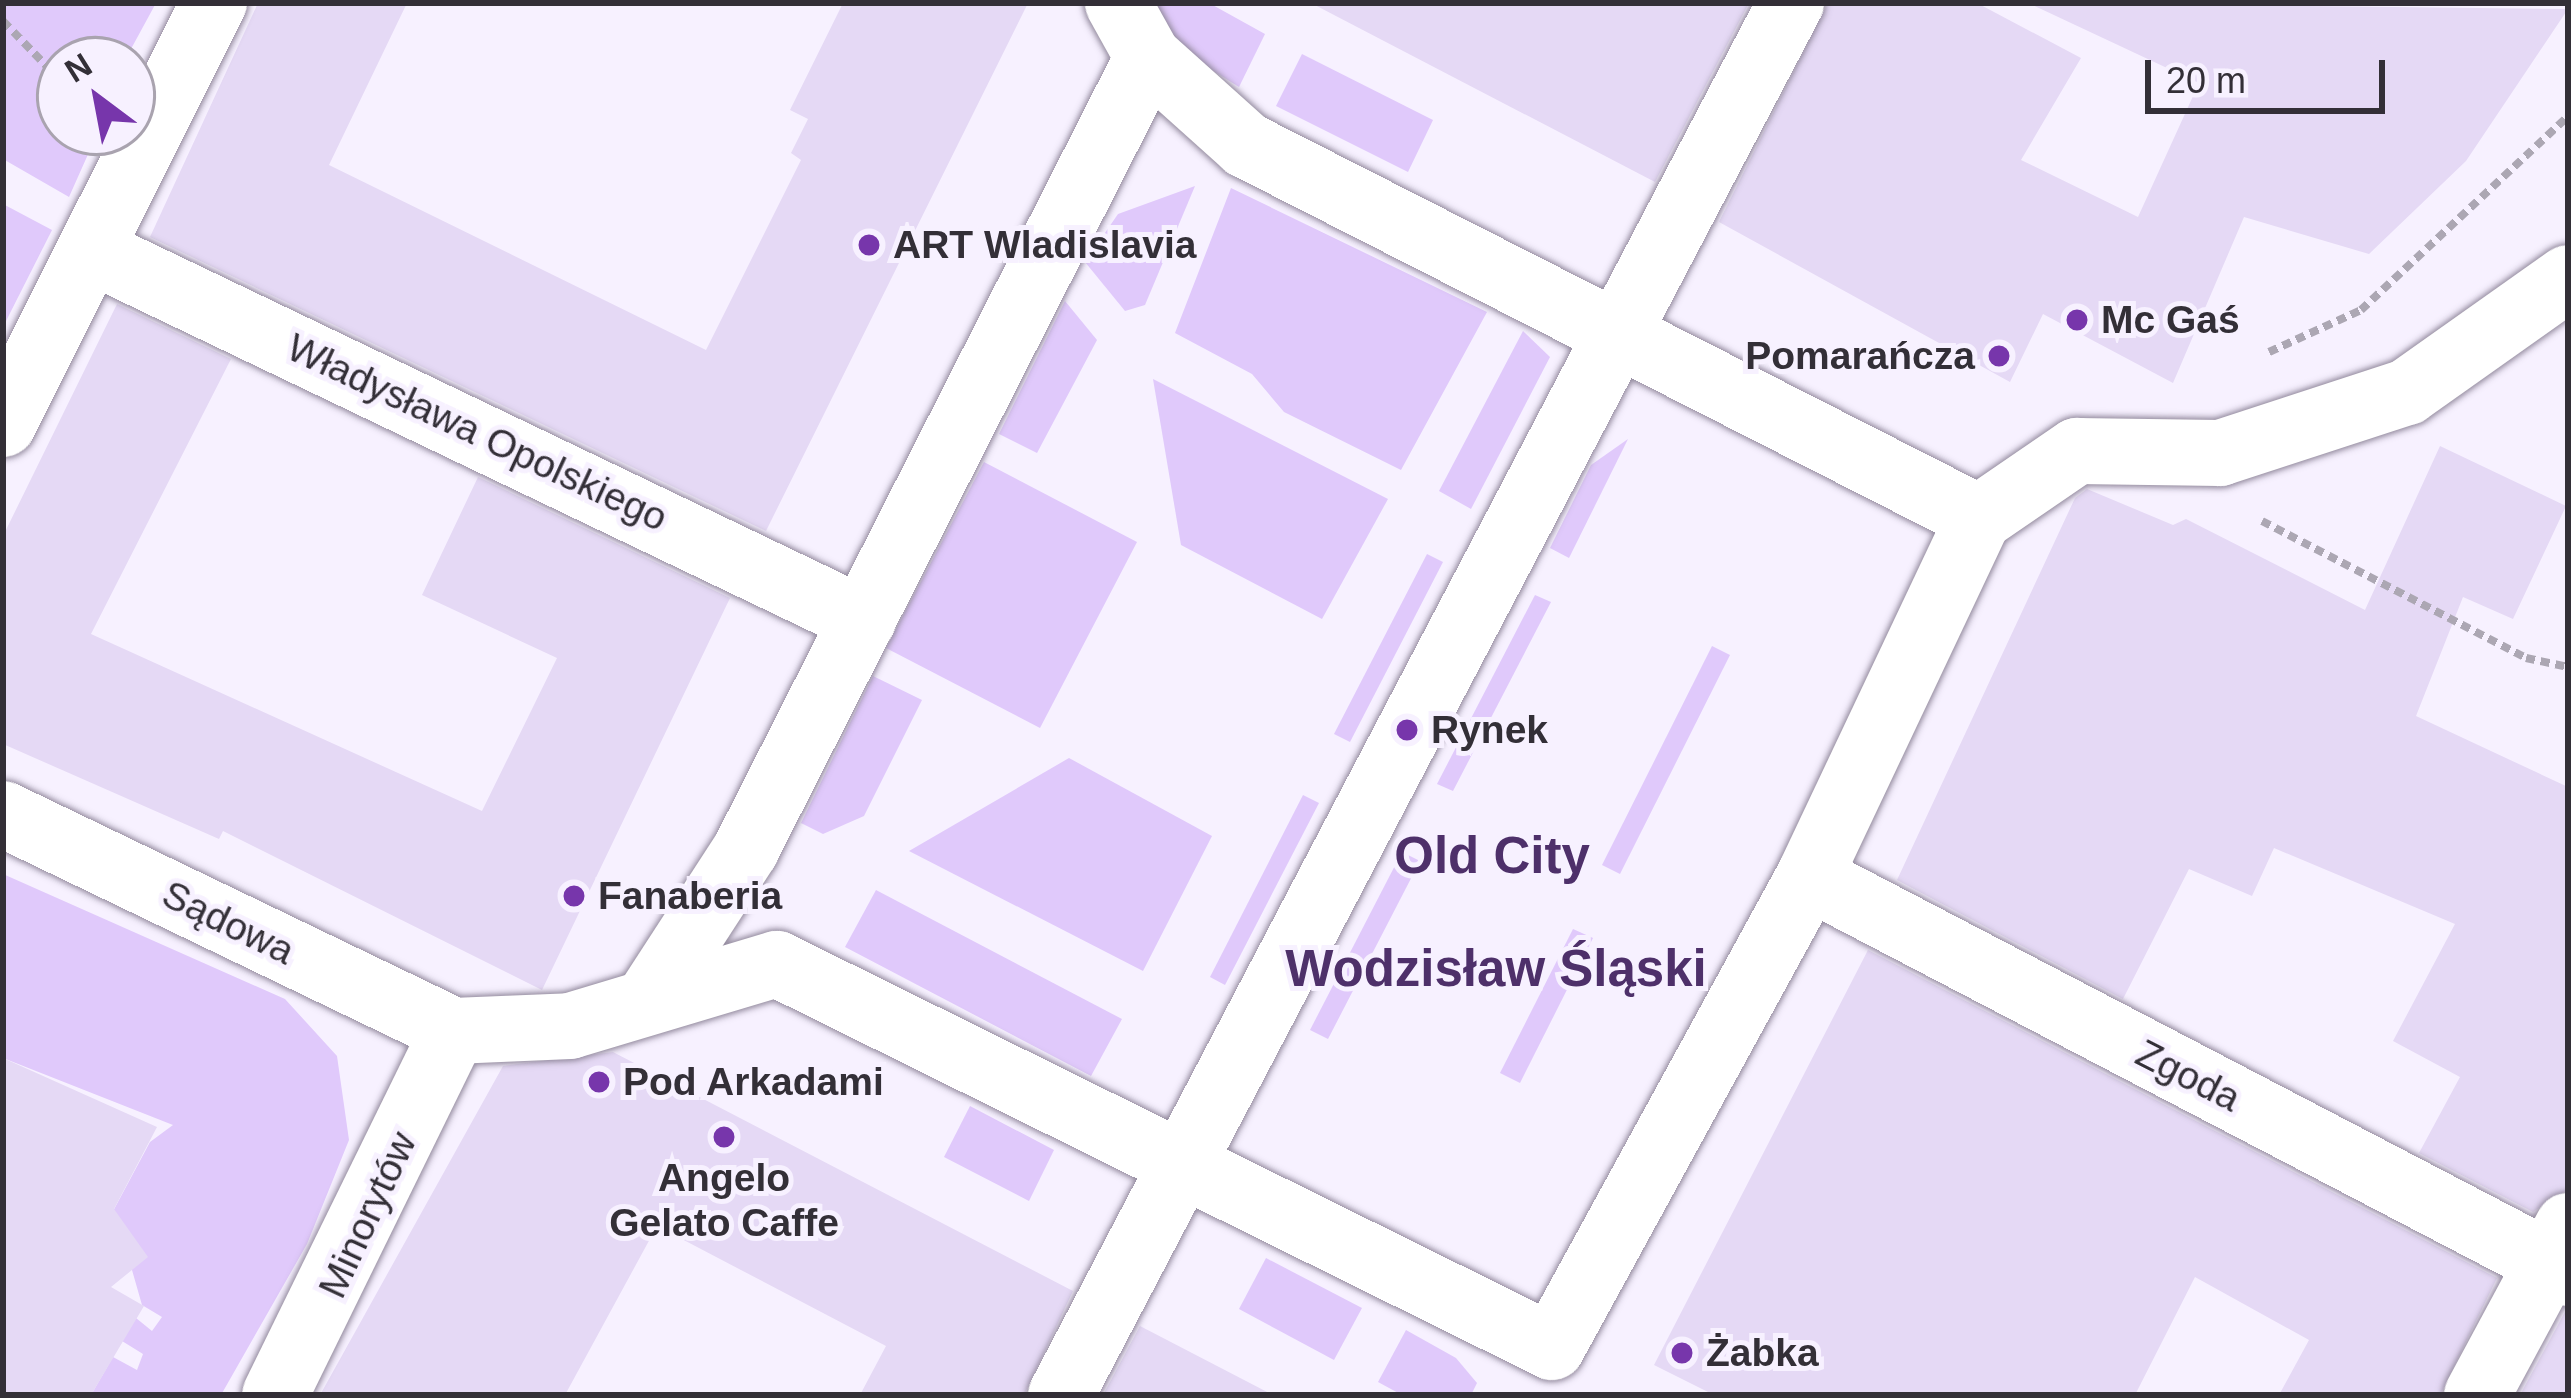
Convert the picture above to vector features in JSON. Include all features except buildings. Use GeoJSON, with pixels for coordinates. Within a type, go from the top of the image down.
{"type":"FeatureCollection","features":[{"type":"Feature","properties":{"kind":"street"},"geometry":{"type":"LineString","coordinates":[[3,424],[214,3]]}},
{"type":"Feature","properties":{"kind":"street"},"geometry":{"type":"LineString","coordinates":[[1061,1395],[1791,3]]}},
{"type":"Feature","properties":{"kind":"street"},"geometry":{"type":"LineString","coordinates":[[652,994],[746,849],[863,620],[1133,30],[1246,145],[1979,518]]}},
{"type":"Feature","properties":{"kind":"street","name":"Władysława Opolskiego"},"geometry":{"type":"LineString","coordinates":[[90,250],[863,620]]}},
{"type":"Feature","properties":{"kind":"street"},"geometry":{"type":"LineString","coordinates":[[453,1031],[570,1026],[652,994],[777,964],[1182,1169],[1557,1371],[1809,877],[1979,518],[2077,451],[2229,481],[2407,392],[2568,278]]}},
{"type":"Feature","properties":{"kind":"street","name":"Sądowa"},"geometry":{"type":"LineString","coordinates":[[3,814],[453,1031]]}},
{"type":"Feature","properties":{"kind":"street","name":"Zgoda"},"geometry":{"type":"LineString","coordinates":[[1809,877],[2562,1254]]}},
{"type":"Feature","properties":{"kind":"street","name":"Minorytów"},"geometry":{"type":"LineString","coordinates":[[275,1395],[453,1031]]}},
{"type":"Feature","properties":{"kind":"street"},"geometry":{"type":"LineString","coordinates":[[2477,1395],[2562,1254]]}},
{"type":"Feature","properties":{"kind":"path"},"geometry":{"type":"LineString","coordinates":[[3,22],[36,56]]}},
{"type":"Feature","properties":{"kind":"path"},"geometry":{"type":"LineString","coordinates":[[2263,355],[2361,310],[2568,116]]}},
{"type":"Feature","properties":{"kind":"path"},"geometry":{"type":"LineString","coordinates":[[2229,481],[2526,658],[2568,667]]}},
{"type":"Feature","properties":{"kind":"shaded area"},"geometry":{"type":"Polygon","coordinates":[[[3,3],[156,3],[138,36],[36,36],[36,156],[87,156],[69,197],[3,159],[3,3]]]}},
{"type":"Feature","properties":{"kind":"shaded area"},"geometry":{"type":"Polygon","coordinates":[[[1156,3],[1209,3],[1265,34],[1239,87],[1172,45],[1156,3]]]}},
{"type":"Feature","properties":{"kind":"shaded area"},"geometry":{"type":"Polygon","coordinates":[[[1302,54],[1433,120],[1408,172],[1276,106],[1302,54]]]}},
{"type":"Feature","properties":{"kind":"shaded area"},"geometry":{"type":"Polygon","coordinates":[[[1195,186],[1145,305],[1125,311],[1085,262],[1118,214],[1195,186]]]}},
{"type":"Feature","properties":{"kind":"shaded area"},"geometry":{"type":"Polygon","coordinates":[[[1231,188],[1487,312],[1401,470],[1284,412],[1252,374],[1175,333],[1231,188]]]}},
{"type":"Feature","properties":{"kind":"shaded area"},"geometry":{"type":"Polygon","coordinates":[[[3,204],[52,230],[3,327],[3,204]]]}},
{"type":"Feature","properties":{"kind":"shaded area"},"geometry":{"type":"Polygon","coordinates":[[[1065,301],[1097,340],[1037,453],[999,434],[1065,301]]]}},
{"type":"Feature","properties":{"kind":"shaded area"},"geometry":{"type":"Polygon","coordinates":[[[1523,331],[1550,357],[1471,509],[1439,491],[1523,331]]]}},
{"type":"Feature","properties":{"kind":"shaded area"},"geometry":{"type":"Polygon","coordinates":[[[1153,379],[1388,499],[1322,619],[1181,545],[1153,379]]]}},
{"type":"Feature","properties":{"kind":"shaded area"},"geometry":{"type":"Polygon","coordinates":[[[1628,439],[1569,558],[1550,548],[1591,465],[1628,439]]]}},
{"type":"Feature","properties":{"kind":"shaded area"},"geometry":{"type":"Polygon","coordinates":[[[984,462],[1137,542],[1040,728],[886,648],[984,462]]]}},
{"type":"Feature","properties":{"kind":"shaded area"},"geometry":{"type":"Polygon","coordinates":[[[1427,554],[1443,562],[1350,742],[1334,734],[1427,554]]]}},
{"type":"Feature","properties":{"kind":"shaded area"},"geometry":{"type":"Polygon","coordinates":[[[1535,595],[1551,602],[1453,791],[1437,784],[1535,595]]]}},
{"type":"Feature","properties":{"kind":"shaded area"},"geometry":{"type":"Polygon","coordinates":[[[1712,646],[1730,655],[1620,874],[1602,865],[1712,646]]]}},
{"type":"Feature","properties":{"kind":"shaded area"},"geometry":{"type":"Polygon","coordinates":[[[873,676],[922,700],[864,816],[823,834],[801,823],[873,676]]]}},
{"type":"Feature","properties":{"kind":"shaded area"},"geometry":{"type":"Polygon","coordinates":[[[1069,758],[1212,836],[1143,971],[909,851],[1069,758]]]}},
{"type":"Feature","properties":{"kind":"shaded area"},"geometry":{"type":"Polygon","coordinates":[[[1303,795],[1319,803],[1225,985],[1210,977],[1303,795]]]}},
{"type":"Feature","properties":{"kind":"shaded area"},"geometry":{"type":"Polygon","coordinates":[[[1402,852],[1420,861],[1328,1039],[1310,1030],[1402,852]]]}},
{"type":"Feature","properties":{"kind":"shaded area"},"geometry":{"type":"Polygon","coordinates":[[[3,874],[285,999],[337,1056],[349,1140],[307,1244],[221,1395],[91,1395],[113,1357],[137,1370],[143,1354],[122,1341],[136,1318],[152,1331],[162,1317],[142,1305],[132,1270],[96,1243],[150,1142],[173,1125],[3,1058],[3,874]]]}},
{"type":"Feature","properties":{"kind":"shaded area"},"geometry":{"type":"Polygon","coordinates":[[[876,890],[1122,1019],[1091,1076],[845,947],[876,890]]]}},
{"type":"Feature","properties":{"kind":"shaded area"},"geometry":{"type":"Polygon","coordinates":[[[1573,929],[1593,938],[1520,1083],[1500,1073],[1573,929]]]}},
{"type":"Feature","properties":{"kind":"shaded area"},"geometry":{"type":"Polygon","coordinates":[[[970,1106],[1054,1150],[1029,1201],[944,1157],[970,1106]]]}},
{"type":"Feature","properties":{"kind":"shaded area"},"geometry":{"type":"Polygon","coordinates":[[[1266,1258],[1362,1308],[1334,1360],[1239,1309],[1266,1258]]]}},
{"type":"Feature","properties":{"kind":"shaded area"},"geometry":{"type":"Polygon","coordinates":[[[1406,1330],[1456,1358],[1477,1383],[1471,1395],[1402,1395],[1378,1382],[1406,1330]]]}},
{"type":"Feature","properties":{"kind":"place","name":"ART Wladislavia"},"geometry":{"type":"Point","coordinates":[869,245]}},
{"type":"Feature","properties":{"kind":"place","name":"Mc Gaś"},"geometry":{"type":"Point","coordinates":[2077,320]}},
{"type":"Feature","properties":{"kind":"place","name":"Pomarańcza"},"geometry":{"type":"Point","coordinates":[1999,356]}},
{"type":"Feature","properties":{"kind":"place","name":"Rynek"},"geometry":{"type":"Point","coordinates":[1407,730]}},
{"type":"Feature","properties":{"kind":"place","name":"Fanaberia"},"geometry":{"type":"Point","coordinates":[574,896]}},
{"type":"Feature","properties":{"kind":"place","name":"Pod Arkadami"},"geometry":{"type":"Point","coordinates":[599,1082]}},
{"type":"Feature","properties":{"kind":"place","name":"Angelo Gelato Caffe"},"geometry":{"type":"Point","coordinates":[724,1137]}},
{"type":"Feature","properties":{"kind":"place","name":"Żabka"},"geometry":{"type":"Point","coordinates":[1682,1353]}},
{"type":"Feature","properties":{"kind":"district","name":"Old City"},"geometry":{"type":"Point","coordinates":[1492,856]}},
{"type":"Feature","properties":{"kind":"district","name":"Wodzisław Śląski"},"geometry":{"type":"Point","coordinates":[1496,969]}}]}
